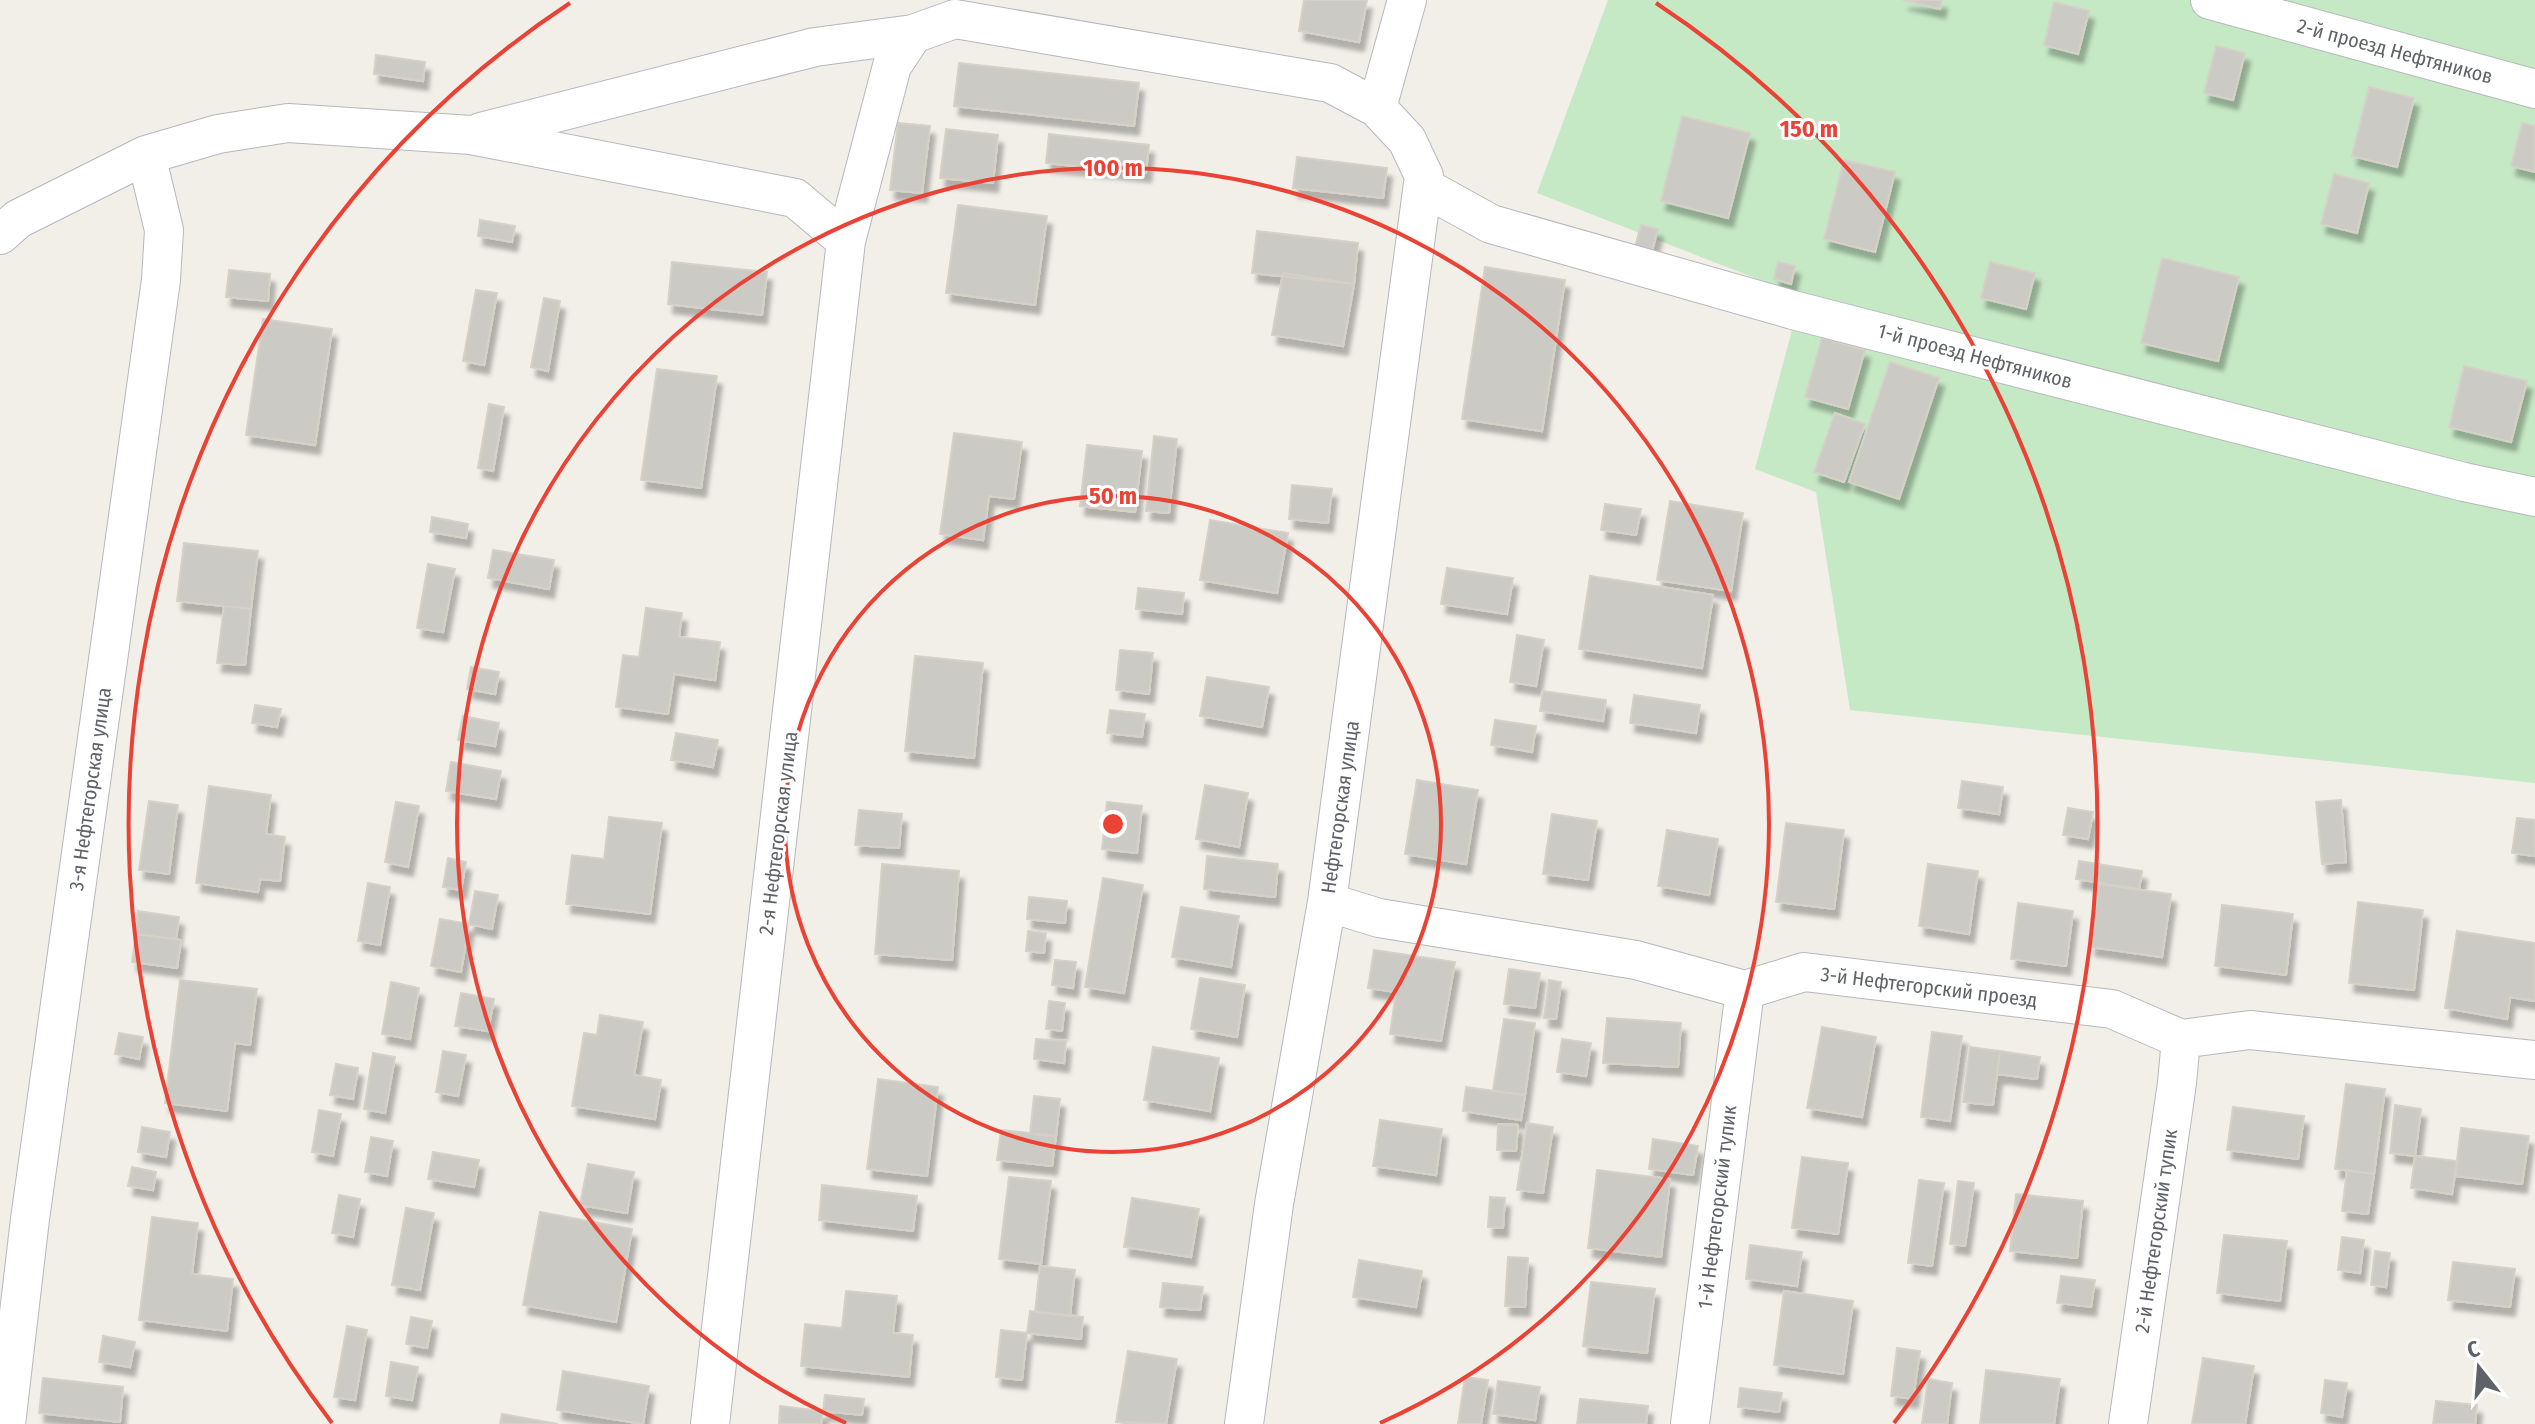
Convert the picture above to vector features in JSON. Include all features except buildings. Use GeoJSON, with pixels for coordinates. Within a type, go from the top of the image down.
{"type":"FeatureCollection","features":[{"type":"Feature","properties":{"kind":"street"},"geometry":{"type":"LineString","coordinates":[[1377,108],[1407,0]]}},
{"type":"Feature","properties":{"kind":"street","name":"2-й проезд Нефтяников"},"geometry":{"type":"LineString","coordinates":[[2210,0],[2535,89]]}},
{"type":"Feature","properties":{"kind":"street"},"geometry":{"type":"LineString","coordinates":[[471,135],[815,47],[913,34],[955,19],[1330,83],[1377,108],[1407,140],[1424,176],[1424,187]]}},
{"type":"Feature","properties":{"kind":"street","name":"2-я Нефтегорская улица"},"geometry":{"type":"LineString","coordinates":[[710,1424],[846,241],[892,66],[913,34]]}},
{"type":"Feature","properties":{"kind":"street"},"geometry":{"type":"LineString","coordinates":[[0,235],[18,219],[146,155],[218,134],[288,123],[471,135],[795,198],[846,241]]}},
{"type":"Feature","properties":{"kind":"street","name":"3-я Нефтегорская улица"},"geometry":{"type":"LineString","coordinates":[[6,1424],[30,1219],[161,280],[164,230],[146,155]]}},
{"type":"Feature","properties":{"kind":"street","name":"1-й проезд Нефтяников"},"geometry":{"type":"LineString","coordinates":[[1424,187],[1491,224],[1793,310],[2464,482],[2535,497]]}},
{"type":"Feature","properties":{"kind":"street","name":"Нефтегорская улица"},"geometry":{"type":"LineString","coordinates":[[1244,1424],[1274,1204],[1327,902],[1424,187]]}},
{"type":"Feature","properties":{"kind":"street"},"geometry":{"type":"LineString","coordinates":[[1327,902],[1379,918],[1636,960],[1745,990]]}},
{"type":"Feature","properties":{"kind":"street","name":"3-й Нефтегорский проезд"},"geometry":{"type":"LineString","coordinates":[[1745,990],[1804,972],[2112,1009],[2181,1039]]}},
{"type":"Feature","properties":{"kind":"street","name":"1-й Нефтегорский тупик"},"geometry":{"type":"LineString","coordinates":[[1690,1424],[1745,990]]}},
{"type":"Feature","properties":{"kind":"street"},"geometry":{"type":"LineString","coordinates":[[2181,1039],[2250,1030],[2535,1060]]}},
{"type":"Feature","properties":{"kind":"street","name":"2-й Нефтегорский тупик"},"geometry":{"type":"LineString","coordinates":[[2128,1424],[2181,1039]]}},
{"type":"Feature","properties":{"kind":"green space"},"geometry":{"type":"Polygon","coordinates":[[[1608,0],[2535,0],[2535,783],[1850,710],[1816,492],[1755,469],[1801,296],[1537,193],[1608,0]]]}}]}
